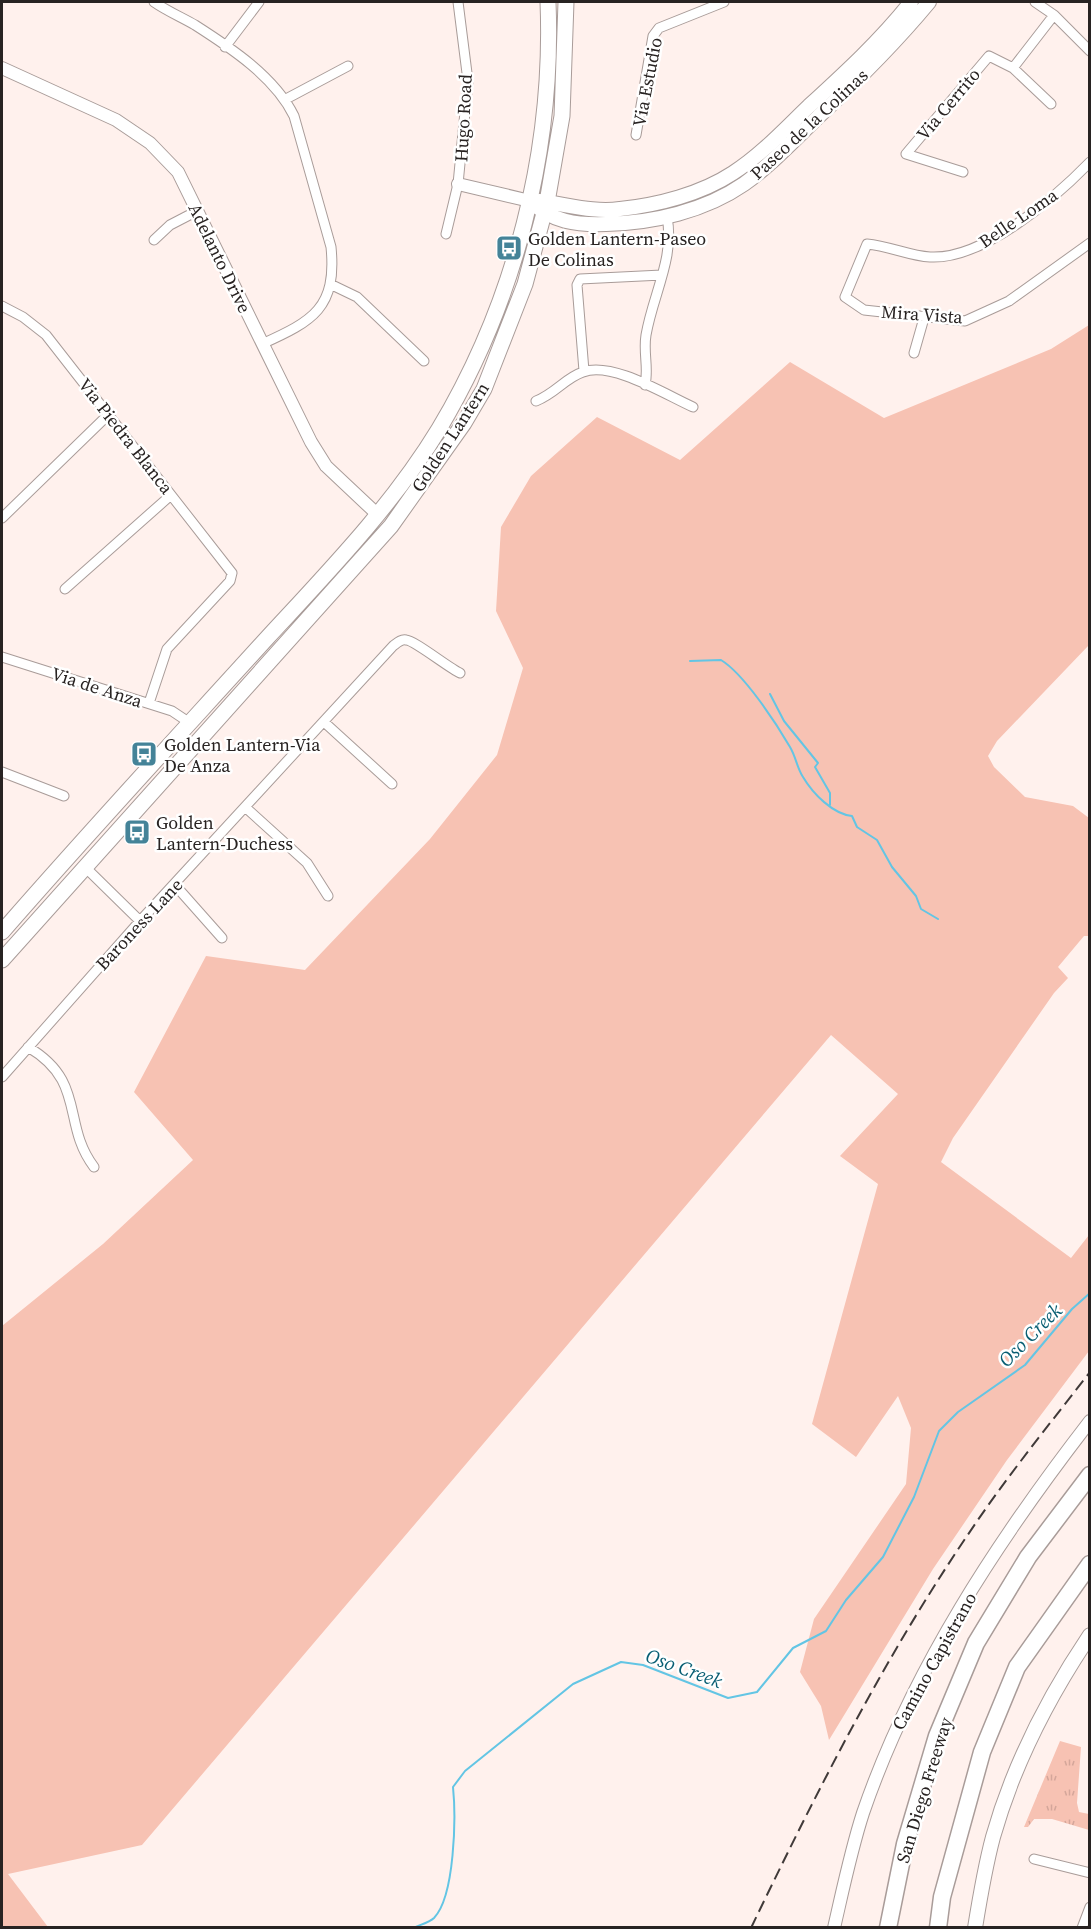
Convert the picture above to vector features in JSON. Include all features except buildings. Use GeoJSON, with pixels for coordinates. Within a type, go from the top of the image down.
{"type":"FeatureCollection","features":[{"type":"Feature","properties":{"kind":"highway","name":"San Diego Freeway"},"geometry":{"type":"LineString","coordinates":[[888,1928],[905,1844],[936,1736],[976,1643],[1029,1557],[1089,1475]]}},
{"type":"Feature","properties":{"kind":"highway"},"geometry":{"type":"LineString","coordinates":[[938,1928],[942,1897],[982,1752],[1017,1667],[1089,1564]]}},
{"type":"Feature","properties":{"kind":"main road","name":"Golden Lantern"},"geometry":{"type":"LineString","coordinates":[[2,932],[322,578],[399,486],[438,430],[477,357],[508,277],[531,201],[545,104],[548,2]]}},
{"type":"Feature","properties":{"kind":"main road","name":"Golden Lantern"},"geometry":{"type":"LineString","coordinates":[[2,960],[391,526],[474,406],[499,355],[525,284],[546,209],[562,116],[566,2]]}},
{"type":"Feature","properties":{"kind":"main road","name":"Paseo de la Colinas"},"geometry":{"type":"LineString","coordinates":[[546,209],[619,210],[663,201],[717,182],[747,162],[873,46],[911,2]]}},
{"type":"Feature","properties":{"kind":"main road","name":"Paseo de la Colinas"},"geometry":{"type":"LineString","coordinates":[[531,201],[546,209],[588,224],[638,223],[667,217],[727,194],[760,171],[868,71],[929,2]]}},
{"type":"Feature","properties":{"kind":"main road"},"geometry":{"type":"LineString","coordinates":[[663,201],[667,217]]}},
{"type":"Feature","properties":{"kind":"main road"},"geometry":{"type":"LineString","coordinates":[[342,582],[343,573],[350,562],[377,530],[379,525],[376,513],[395,509],[427,469],[435,464]]}},
{"type":"Feature","properties":{"kind":"main road"},"geometry":{"type":"LineString","coordinates":[[193,748],[189,741],[192,733],[190,723],[210,714],[220,716]]}},
{"type":"Feature","properties":{"kind":"main road"},"geometry":{"type":"LineString","coordinates":[[52,875],[65,877],[86,868],[82,862],[87,851],[85,840]]}},
{"type":"Feature","properties":{"kind":"main road"},"geometry":{"type":"LineString","coordinates":[[975,1928],[986,1865],[1006,1797],[1037,1725],[1089,1635]]}},
{"type":"Feature","properties":{"kind":"street"},"geometry":{"type":"LineString","coordinates":[[154,2],[225,47],[272,84],[286,99],[294,116],[332,246],[330,284],[325,301],[313,317],[295,329],[262,344]]}},
{"type":"Feature","properties":{"kind":"street"},"geometry":{"type":"LineString","coordinates":[[225,47],[260,2]]}},
{"type":"Feature","properties":{"kind":"street","name":"Hugo Road"},"geometry":{"type":"LineString","coordinates":[[447,234],[458,184],[468,81],[458,2]]}},
{"type":"Feature","properties":{"kind":"street","name":"Via Estudio"},"geometry":{"type":"LineString","coordinates":[[636,135],[653,36],[659,28],[724,2]]}},
{"type":"Feature","properties":{"kind":"street"},"geometry":{"type":"LineString","coordinates":[[1035,2],[1054,15],[1089,51]]}},
{"type":"Feature","properties":{"kind":"street"},"geometry":{"type":"LineString","coordinates":[[1051,104],[1013,68],[1054,15]]}},
{"type":"Feature","properties":{"kind":"street","name":"Via Cerrito"},"geometry":{"type":"LineString","coordinates":[[963,172],[907,157],[906,154],[989,56],[1013,68]]}},
{"type":"Feature","properties":{"kind":"street"},"geometry":{"type":"LineString","coordinates":[[286,99],[348,66]]}},
{"type":"Feature","properties":{"kind":"street","name":"Adelanto Drive"},"geometry":{"type":"LineString","coordinates":[[2,68],[134,130],[173,165],[311,442],[326,466],[376,513]]}},
{"type":"Feature","properties":{"kind":"street","name":"Belle Loma"},"geometry":{"type":"LineString","coordinates":[[845,297],[867,244],[884,245],[931,257],[968,251],[996,236],[1060,191],[1089,162]]}},
{"type":"Feature","properties":{"kind":"street","name":"Paseo de la Colinas"},"geometry":{"type":"LineString","coordinates":[[458,184],[531,201]]}},
{"type":"Feature","properties":{"kind":"street"},"geometry":{"type":"LineString","coordinates":[[154,240],[170,225],[197,210]]}},
{"type":"Feature","properties":{"kind":"street"},"geometry":{"type":"LineString","coordinates":[[645,385],[648,369],[644,351],[646,334],[667,263],[671,236],[667,217]]}},
{"type":"Feature","properties":{"kind":"street","name":"Mira Vista"},"geometry":{"type":"LineString","coordinates":[[845,297],[864,310],[965,321],[1009,300],[1089,243]]}},
{"type":"Feature","properties":{"kind":"street"},"geometry":{"type":"LineString","coordinates":[[584,371],[577,285],[585,278],[662,275]]}},
{"type":"Feature","properties":{"kind":"street"},"geometry":{"type":"LineString","coordinates":[[330,284],[357,297],[424,361]]}},
{"type":"Feature","properties":{"kind":"street","name":"Via Piedra Blanca"},"geometry":{"type":"LineString","coordinates":[[2,306],[23,317],[46,335],[232,573],[230,582],[167,649],[149,703]]}},
{"type":"Feature","properties":{"kind":"street"},"geometry":{"type":"LineString","coordinates":[[914,353],[924,318]]}},
{"type":"Feature","properties":{"kind":"street"},"geometry":{"type":"LineString","coordinates":[[536,401],[552,395],[563,384],[584,371],[610,370],[693,407]]}},
{"type":"Feature","properties":{"kind":"street"},"geometry":{"type":"LineString","coordinates":[[2,518],[109,414]]}},
{"type":"Feature","properties":{"kind":"street"},"geometry":{"type":"LineString","coordinates":[[65,589],[171,495]]}},
{"type":"Feature","properties":{"kind":"street","name":"Baroness Lane"},"geometry":{"type":"LineString","coordinates":[[2,1077],[140,921],[379,660],[402,640],[412,641],[460,674]]}},
{"type":"Feature","properties":{"kind":"street","name":"Via de Anza"},"geometry":{"type":"LineString","coordinates":[[2,657],[172,711],[190,723]]}},
{"type":"Feature","properties":{"kind":"street"},"geometry":{"type":"LineString","coordinates":[[324,722],[392,784]]}},
{"type":"Feature","properties":{"kind":"street"},"geometry":{"type":"LineString","coordinates":[[2,772],[64,796]]}},
{"type":"Feature","properties":{"kind":"street"},"geometry":{"type":"LineString","coordinates":[[245,807],[307,863],[328,896]]}},
{"type":"Feature","properties":{"kind":"street"},"geometry":{"type":"LineString","coordinates":[[86,868],[140,921]]}},
{"type":"Feature","properties":{"kind":"street"},"geometry":{"type":"LineString","coordinates":[[175,885],[222,938]]}},
{"type":"Feature","properties":{"kind":"street"},"geometry":{"type":"LineString","coordinates":[[28,1047],[44,1056],[64,1083],[72,1101],[78,1140],[94,1167]]}},
{"type":"Feature","properties":{"kind":"street","name":"Camino Capistrano"},"geometry":{"type":"LineString","coordinates":[[834,1928],[863,1814],[891,1740],[925,1671],[1008,1533],[1089,1421]]}},
{"type":"Feature","properties":{"kind":"street"},"geometry":{"type":"LineString","coordinates":[[1034,1859],[1089,1873]]}},
{"type":"Feature","properties":{"kind":"street"},"geometry":{"type":"LineString","coordinates":[[1082,1928],[1089,1907]]}},
{"type":"Feature","properties":{"kind":"green space"},"geometry":{"type":"Polygon","coordinates":[[[1089,325],[1089,645],[997,741],[988,756],[994,767],[1025,797],[1073,806],[1089,818],[1089,936],[1084,936],[1058,967],[1068,978],[1054,993],[953,1138],[941,1162],[1071,1258],[1089,1235],[1089,1351],[1007,1460],[933,1569],[829,1740],[821,1706],[800,1672],[814,1619],[906,1484],[911,1428],[898,1396],[856,1457],[812,1424],[878,1184],[840,1156],[898,1094],[831,1035],[142,1845],[8,1874],[48,1927],[2,1927],[2,1326],[103,1244],[193,1160],[134,1092],[206,956],[305,970],[430,839],[497,755],[523,668],[496,611],[501,527],[531,476],[597,417],[680,460],[790,362],[884,418],[1051,349],[1089,325]]]}},
{"type":"Feature","properties":{"kind":"green space"},"geometry":{"type":"Polygon","coordinates":[[[1060,1741],[1081,1747],[1077,1803],[1079,1812],[1089,1814],[1089,1830],[1052,1819],[1034,1819],[1028,1827],[1024,1827],[1060,1741]]]}},
{"type":"Feature","properties":{"kind":"waterway"},"geometry":{"type":"LineString","coordinates":[[690,661],[721,660],[740,676],[777,725],[792,751],[801,774],[812,790],[831,807],[852,816],[857,827],[877,840],[892,867],[916,896],[921,909],[938,919]]}},
{"type":"Feature","properties":{"kind":"waterway"},"geometry":{"type":"LineString","coordinates":[[770,694],[784,721],[818,763],[815,767],[830,793],[830,805]]}},
{"type":"Feature","properties":{"kind":"waterway","name":"Oso Creek"},"geometry":{"type":"LineString","coordinates":[[413,1928],[434,1918],[446,1892],[454,1836],[453,1787],[465,1771],[573,1684],[621,1662],[643,1665],[728,1698],[757,1692],[793,1648],[826,1631],[846,1600],[883,1557],[914,1497],[939,1431],[958,1412],[1025,1365],[1072,1309],[1090,1293]]}},
{"type":"Feature","properties":{"kind":"railway"},"geometry":{"type":"LineString","coordinates":[[751,1928],[852,1728],[936,1583],[981,1515],[1090,1372]]}},
{"type":"Feature","properties":{"kind":"place","name":"Golden Lantern-Paseo De Colinas"},"geometry":{"type":"Point","coordinates":[509,248]}},
{"type":"Feature","properties":{"kind":"place","name":"Golden Lantern-Via De Anza"},"geometry":{"type":"Point","coordinates":[144,754]}},
{"type":"Feature","properties":{"kind":"place","name":"Golden Lantern-Duchess"},"geometry":{"type":"Point","coordinates":[137,832]}}]}
